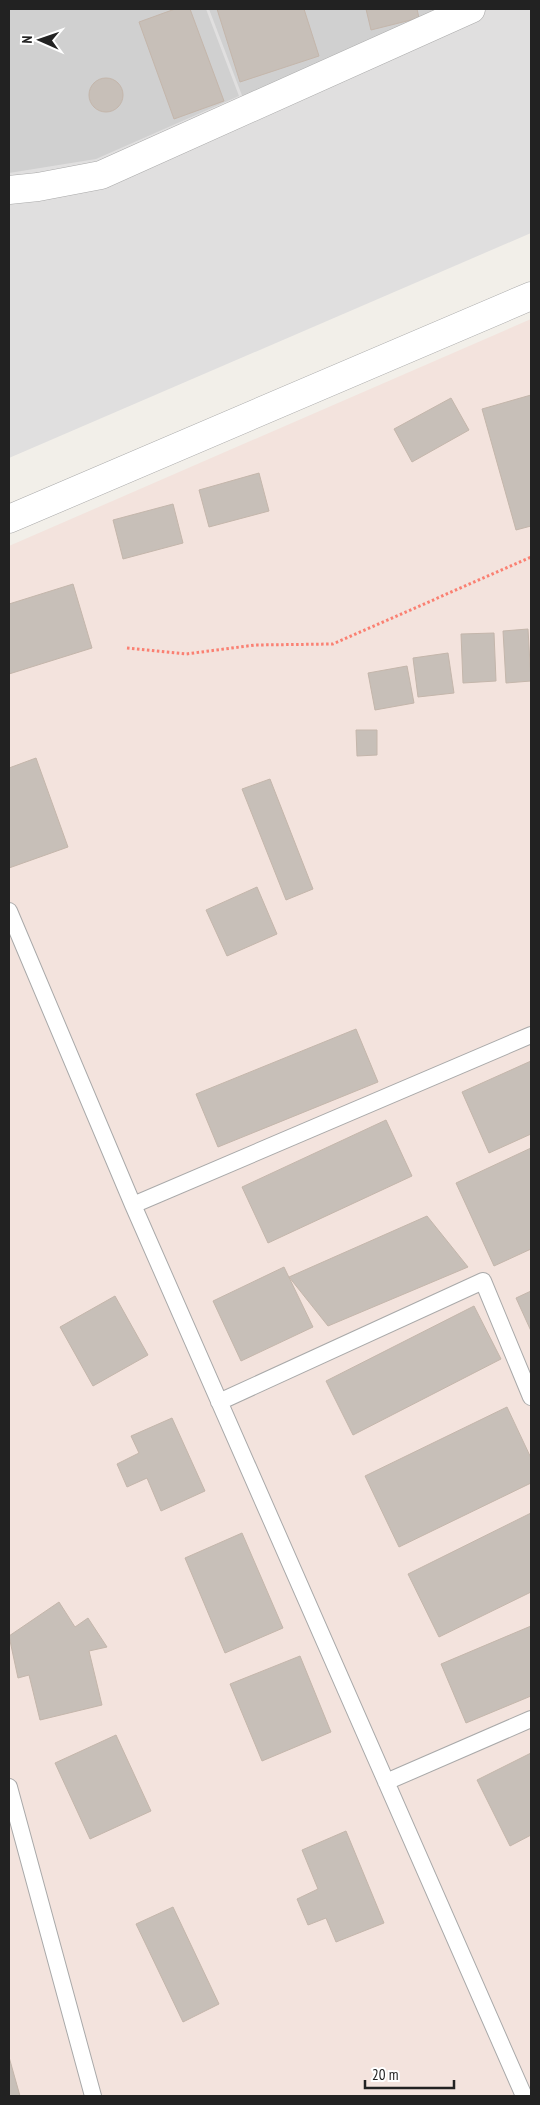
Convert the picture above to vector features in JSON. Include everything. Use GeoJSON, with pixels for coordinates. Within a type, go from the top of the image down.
{"type":"FeatureCollection","features":[{"type":"Feature","properties":{"kind":"street"},"geometry":{"type":"LineString","coordinates":[[9,190],[38,188],[101,175],[471,9]]}},
{"type":"Feature","properties":{"kind":"street"},"geometry":{"type":"LineString","coordinates":[[9,519],[531,296]]}},
{"type":"Feature","properties":{"kind":"lane"},"geometry":{"type":"LineString","coordinates":[[9,911],[133,1205],[524,2096]]}},
{"type":"Feature","properties":{"kind":"lane"},"geometry":{"type":"LineString","coordinates":[[133,1205],[531,1035]]}},
{"type":"Feature","properties":{"kind":"lane"},"geometry":{"type":"LineString","coordinates":[[219,1402],[483,1282],[531,1397]]}},
{"type":"Feature","properties":{"kind":"lane"},"geometry":{"type":"LineString","coordinates":[[386,1782],[531,1719]]}},
{"type":"Feature","properties":{"kind":"lane"},"geometry":{"type":"LineString","coordinates":[[9,1787],[93,2096]]}},
{"type":"Feature","properties":{"kind":"path"},"geometry":{"type":"LineString","coordinates":[[127,648],[186,654],[255,645],[333,644],[531,556]]}},
{"type":"Feature","properties":{"kind":"shaded area"},"geometry":{"type":"Polygon","coordinates":[[[9,9],[531,9],[531,233],[9,458],[9,9]]]}},
{"type":"Feature","properties":{"kind":"shaded area"},"geometry":{"type":"Polygon","coordinates":[[[9,9],[206,9],[239,96],[96,159],[9,173],[9,9]]]}},
{"type":"Feature","properties":{"kind":"shaded area"},"geometry":{"type":"Polygon","coordinates":[[[209,9],[467,9],[246,106],[209,9]]]}},
{"type":"Feature","properties":{"kind":"shaded area"},"geometry":{"type":"Polygon","coordinates":[[[531,319],[531,2096],[9,2096],[9,546],[531,319]]]}},
{"type":"Feature","properties":{"kind":"building"},"geometry":{"type":"Polygon","coordinates":[[[175,9],[190,9],[224,101],[174,119],[139,22],[175,9]]]}},
{"type":"Feature","properties":{"kind":"building"},"geometry":{"type":"Polygon","coordinates":[[[217,9],[304,9],[319,56],[240,82],[217,9]]]}},
{"type":"Feature","properties":{"kind":"building"},"geometry":{"type":"Polygon","coordinates":[[[366,9],[417,9],[419,18],[371,30],[366,9]]]}},
{"type":"Feature","properties":{"kind":"building"},"geometry":{"type":"Polygon","coordinates":[[[106,78],[118,83],[123,95],[118,107],[106,112],[94,107],[89,95],[94,83],[106,78]]]}},
{"type":"Feature","properties":{"kind":"building"},"geometry":{"type":"Polygon","coordinates":[[[531,395],[531,526],[516,530],[482,409],[531,395]]]}},
{"type":"Feature","properties":{"kind":"building"},"geometry":{"type":"Polygon","coordinates":[[[451,398],[469,430],[412,462],[394,429],[451,398]]]}},
{"type":"Feature","properties":{"kind":"building"},"geometry":{"type":"Polygon","coordinates":[[[259,473],[269,511],[209,527],[199,490],[259,473]]]}},
{"type":"Feature","properties":{"kind":"building"},"geometry":{"type":"Polygon","coordinates":[[[173,504],[183,543],[123,559],[113,520],[173,504]]]}},
{"type":"Feature","properties":{"kind":"building"},"geometry":{"type":"Polygon","coordinates":[[[73,584],[92,648],[9,674],[9,604],[73,584]]]}},
{"type":"Feature","properties":{"kind":"building"},"geometry":{"type":"Polygon","coordinates":[[[528,629],[531,681],[506,683],[503,631],[528,629]]]}},
{"type":"Feature","properties":{"kind":"building"},"geometry":{"type":"Polygon","coordinates":[[[494,633],[496,681],[463,683],[461,634],[494,633]]]}},
{"type":"Feature","properties":{"kind":"building"},"geometry":{"type":"Polygon","coordinates":[[[448,653],[454,693],[418,697],[413,658],[448,653]]]}},
{"type":"Feature","properties":{"kind":"building"},"geometry":{"type":"Polygon","coordinates":[[[407,666],[414,703],[375,710],[368,673],[407,666]]]}},
{"type":"Feature","properties":{"kind":"building"},"geometry":{"type":"Polygon","coordinates":[[[356,730],[377,730],[377,755],[357,756],[356,730]]]}},
{"type":"Feature","properties":{"kind":"building"},"geometry":{"type":"Polygon","coordinates":[[[36,758],[68,847],[9,868],[9,768],[36,758]]]}},
{"type":"Feature","properties":{"kind":"building"},"geometry":{"type":"Polygon","coordinates":[[[270,779],[313,889],[286,900],[242,789],[270,779]]]}},
{"type":"Feature","properties":{"kind":"building"},"geometry":{"type":"Polygon","coordinates":[[[257,887],[277,934],[227,956],[206,910],[257,887]]]}},
{"type":"Feature","properties":{"kind":"building"},"geometry":{"type":"Polygon","coordinates":[[[356,1029],[378,1082],[218,1147],[196,1094],[356,1029]]]}},
{"type":"Feature","properties":{"kind":"building"},"geometry":{"type":"Polygon","coordinates":[[[531,1061],[531,1134],[489,1153],[462,1092],[531,1061]]]}},
{"type":"Feature","properties":{"kind":"building"},"geometry":{"type":"Polygon","coordinates":[[[386,1120],[412,1176],[268,1243],[242,1187],[386,1120]]]}},
{"type":"Feature","properties":{"kind":"building"},"geometry":{"type":"Polygon","coordinates":[[[531,1148],[531,1249],[494,1266],[456,1183],[531,1148]]]}},
{"type":"Feature","properties":{"kind":"building"},"geometry":{"type":"Polygon","coordinates":[[[427,1216],[468,1267],[328,1326],[289,1277],[427,1216]]]}},
{"type":"Feature","properties":{"kind":"building"},"geometry":{"type":"Polygon","coordinates":[[[284,1267],[313,1327],[241,1361],[213,1301],[284,1267]]]}},
{"type":"Feature","properties":{"kind":"building"},"geometry":{"type":"Polygon","coordinates":[[[531,1291],[531,1331],[516,1298],[531,1291]]]}},
{"type":"Feature","properties":{"kind":"building"},"geometry":{"type":"Polygon","coordinates":[[[115,1296],[148,1355],[93,1386],[60,1327],[115,1296]]]}},
{"type":"Feature","properties":{"kind":"building"},"geometry":{"type":"Polygon","coordinates":[[[474,1306],[501,1359],[353,1435],[326,1381],[474,1306]]]}},
{"type":"Feature","properties":{"kind":"building"},"geometry":{"type":"Polygon","coordinates":[[[507,1407],[531,1458],[531,1483],[399,1547],[365,1476],[507,1407]]]}},
{"type":"Feature","properties":{"kind":"building"},"geometry":{"type":"Polygon","coordinates":[[[172,1418],[205,1491],[161,1511],[147,1478],[127,1487],[117,1464],[139,1453],[131,1436],[172,1418]]]}},
{"type":"Feature","properties":{"kind":"building"},"geometry":{"type":"Polygon","coordinates":[[[531,1513],[531,1592],[439,1637],[408,1574],[531,1513]]]}},
{"type":"Feature","properties":{"kind":"building"},"geometry":{"type":"Polygon","coordinates":[[[242,1533],[283,1628],[225,1653],[185,1558],[242,1533]]]}},
{"type":"Feature","properties":{"kind":"building"},"geometry":{"type":"Polygon","coordinates":[[[59,1602],[75,1627],[88,1618],[107,1647],[89,1651],[102,1705],[40,1720],[29,1675],[18,1678],[9,1636],[59,1602]]]}},
{"type":"Feature","properties":{"kind":"building"},"geometry":{"type":"Polygon","coordinates":[[[531,1626],[531,1696],[466,1723],[441,1664],[531,1626]]]}},
{"type":"Feature","properties":{"kind":"building"},"geometry":{"type":"Polygon","coordinates":[[[300,1656],[331,1732],[262,1761],[230,1684],[300,1656]]]}},
{"type":"Feature","properties":{"kind":"building"},"geometry":{"type":"Polygon","coordinates":[[[116,1735],[151,1811],[90,1839],[55,1763],[116,1735]]]}},
{"type":"Feature","properties":{"kind":"building"},"geometry":{"type":"Polygon","coordinates":[[[531,1753],[531,1835],[510,1846],[477,1780],[531,1753]]]}},
{"type":"Feature","properties":{"kind":"building"},"geometry":{"type":"Polygon","coordinates":[[[346,1831],[384,1923],[336,1942],[326,1918],[308,1925],[297,1899],[318,1889],[302,1850],[346,1831]]]}},
{"type":"Feature","properties":{"kind":"building"},"geometry":{"type":"Polygon","coordinates":[[[173,1907],[219,2004],[183,2022],[136,1924],[173,1907]]]}},
{"type":"Feature","properties":{"kind":"building"},"geometry":{"type":"Polygon","coordinates":[[[9,2057],[20,2096],[9,2096],[9,2057]]]}}]}
